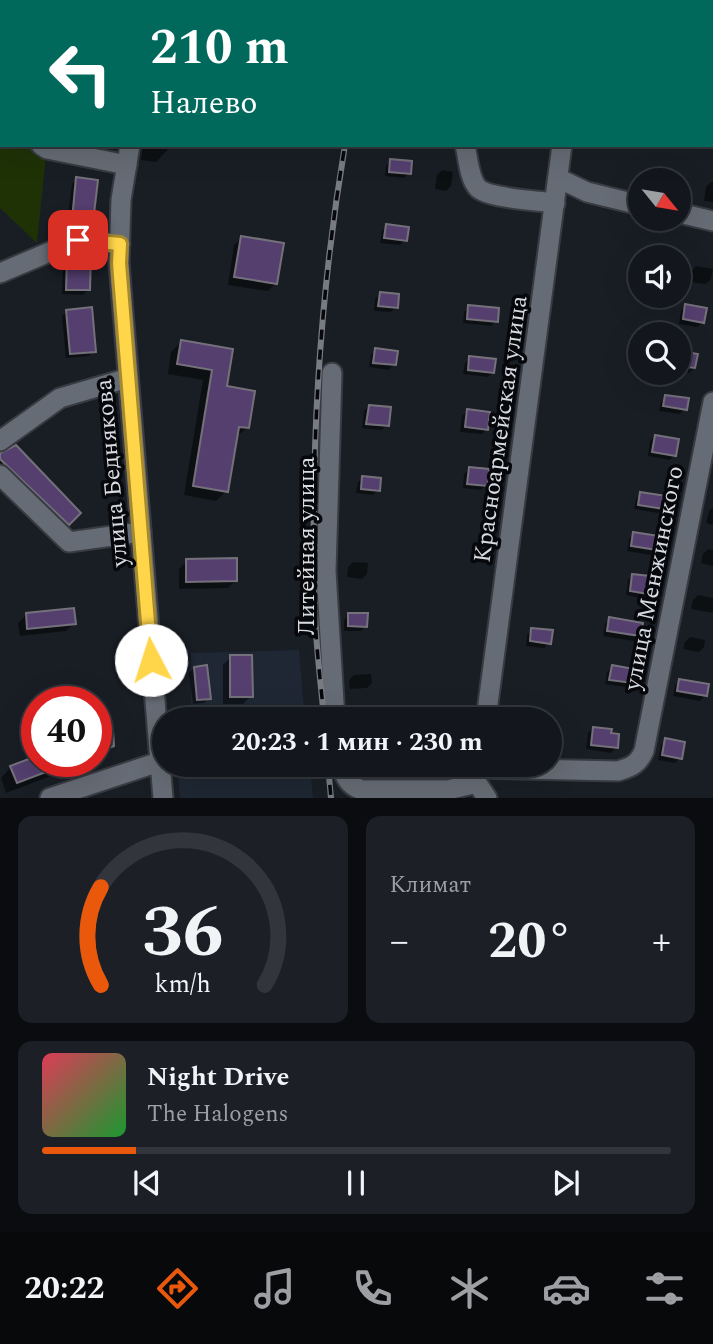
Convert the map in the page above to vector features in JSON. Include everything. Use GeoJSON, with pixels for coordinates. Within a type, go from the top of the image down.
{"type":"FeatureCollection","features":[{"type":"Feature","properties":{"kind":"street"},"geometry":{"type":"LineString","coordinates":[[44,147],[127,165]]}},
{"type":"Feature","properties":{"kind":"street","name":"улица Беднякова"},"geometry":{"type":"LineString","coordinates":[[130,147],[121,200],[119,263],[155,707]]}},
{"type":"Feature","properties":{"kind":"street"},"geometry":{"type":"LineString","coordinates":[[465,147],[472,176],[478,188],[488,193],[555,203]]}},
{"type":"Feature","properties":{"kind":"street","name":"Красноармейская улица"},"geometry":{"type":"LineString","coordinates":[[488,707],[562,147]]}},
{"type":"Feature","properties":{"kind":"street"},"geometry":{"type":"LineString","coordinates":[[558,178],[587,192],[628,202]]}},
{"type":"Feature","properties":{"kind":"street"},"geometry":{"type":"LineString","coordinates":[[691,216],[713,221]]}},
{"type":"Feature","properties":{"kind":"street"},"geometry":{"type":"LineString","coordinates":[[0,273],[78,240],[120,244]]}},
{"type":"Feature","properties":{"kind":"street","name":"Литейная улица"},"geometry":{"type":"LineString","coordinates":[[332,373],[326,571],[334,707]]}},
{"type":"Feature","properties":{"kind":"street"},"geometry":{"type":"LineString","coordinates":[[0,440],[60,398],[128,378]]}},
{"type":"Feature","properties":{"kind":"street","name":"улица Менжинского"},"geometry":{"type":"LineString","coordinates":[[480,782],[618,771],[639,762],[644,751],[713,402]]}},
{"type":"Feature","properties":{"kind":"street"},"geometry":{"type":"LineString","coordinates":[[0,475],[68,542],[141,532]]}},
{"type":"Feature","properties":{"kind":"street"},"geometry":{"type":"LineString","coordinates":[[50,798],[152,764]]}},
{"type":"Feature","properties":{"kind":"street","name":"улица Беднякова"},"geometry":{"type":"LineString","coordinates":[[161,777],[163,798]]}},
{"type":"Feature","properties":{"kind":"street"},"geometry":{"type":"LineString","coordinates":[[345,777],[356,793],[448,790],[480,782]]}},
{"type":"Feature","properties":{"kind":"shaded area"},"geometry":{"type":"Polygon","coordinates":[[[299,650],[304,707],[191,707],[191,653],[299,650]]]}},
{"type":"Feature","properties":{"kind":"shaded area"},"geometry":{"type":"Polygon","coordinates":[[[178,777],[311,777],[313,798],[180,798],[178,777]]]}},
{"type":"Feature","properties":{"kind":"green space"},"geometry":{"type":"Polygon","coordinates":[[[0,147],[47,147],[37,243],[0,208],[0,147]]]}},
{"type":"Feature","properties":{"kind":"building"},"geometry":{"type":"Polygon","coordinates":[[[390,159],[412,161],[411,174],[389,172],[390,159]]]}},
{"type":"Feature","properties":{"kind":"building"},"geometry":{"type":"Polygon","coordinates":[[[76,177],[98,180],[93,222],[72,220],[76,177]]]}},
{"type":"Feature","properties":{"kind":"building"},"geometry":{"type":"Polygon","coordinates":[[[386,224],[409,227],[407,241],[384,238],[386,224]]]}},
{"type":"Feature","properties":{"kind":"building"},"geometry":{"type":"Polygon","coordinates":[[[241,236],[284,243],[277,284],[234,277],[241,236]]]}},
{"type":"Feature","properties":{"kind":"building"},"geometry":{"type":"Polygon","coordinates":[[[80,252],[91,254],[90,290],[66,290],[67,258],[80,252]]]}},
{"type":"Feature","properties":{"kind":"building"},"geometry":{"type":"Polygon","coordinates":[[[380,292],[399,294],[398,308],[378,306],[380,292]]]}},
{"type":"Feature","properties":{"kind":"building"},"geometry":{"type":"Polygon","coordinates":[[[468,305],[499,308],[498,322],[467,319],[468,305]]]}},
{"type":"Feature","properties":{"kind":"building"},"geometry":{"type":"Polygon","coordinates":[[[691,305],[707,308],[704,323],[683,319],[684,308],[691,308],[691,305]]]}},
{"type":"Feature","properties":{"kind":"building"},"geometry":{"type":"Polygon","coordinates":[[[92,307],[96,352],[70,354],[66,310],[92,307]]]}},
{"type":"Feature","properties":{"kind":"building"},"geometry":{"type":"Polygon","coordinates":[[[181,340],[233,349],[227,386],[255,391],[249,428],[239,427],[228,492],[193,486],[212,370],[177,364],[181,340]]]}},
{"type":"Feature","properties":{"kind":"building"},"geometry":{"type":"Polygon","coordinates":[[[375,348],[398,351],[396,365],[373,363],[375,348]]]}},
{"type":"Feature","properties":{"kind":"building"},"geometry":{"type":"Polygon","coordinates":[[[691,353],[698,354],[695,368],[691,368],[691,353]]]}},
{"type":"Feature","properties":{"kind":"building"},"geometry":{"type":"Polygon","coordinates":[[[469,356],[496,359],[494,373],[468,370],[469,356]]]}},
{"type":"Feature","properties":{"kind":"building"},"geometry":{"type":"Polygon","coordinates":[[[665,395],[689,398],[687,410],[663,406],[665,395]]]}},
{"type":"Feature","properties":{"kind":"building"},"geometry":{"type":"Polygon","coordinates":[[[369,405],[391,407],[389,426],[366,424],[369,405]]]}},
{"type":"Feature","properties":{"kind":"building"},"geometry":{"type":"Polygon","coordinates":[[[467,409],[490,412],[488,430],[465,427],[467,409]]]}},
{"type":"Feature","properties":{"kind":"building"},"geometry":{"type":"Polygon","coordinates":[[[655,435],[679,439],[676,456],[652,452],[655,435]]]}},
{"type":"Feature","properties":{"kind":"building"},"geometry":{"type":"Polygon","coordinates":[[[16,445],[81,513],[69,525],[0,459],[0,453],[16,445]]]}},
{"type":"Feature","properties":{"kind":"building"},"geometry":{"type":"Polygon","coordinates":[[[469,467],[489,469],[488,486],[467,484],[469,467]]]}},
{"type":"Feature","properties":{"kind":"building"},"geometry":{"type":"Polygon","coordinates":[[[362,476],[381,478],[380,491],[361,489],[362,476]]]}},
{"type":"Feature","properties":{"kind":"building"},"geometry":{"type":"Polygon","coordinates":[[[640,492],[667,496],[664,509],[638,505],[640,492]]]}},
{"type":"Feature","properties":{"kind":"building"},"geometry":{"type":"Polygon","coordinates":[[[633,532],[659,536],[657,550],[631,546],[633,532]]]}},
{"type":"Feature","properties":{"kind":"building"},"geometry":{"type":"Polygon","coordinates":[[[237,558],[237,581],[186,582],[186,559],[237,558]]]}},
{"type":"Feature","properties":{"kind":"building"},"geometry":{"type":"Polygon","coordinates":[[[632,574],[650,576],[648,594],[630,591],[632,574]]]}},
{"type":"Feature","properties":{"kind":"building"},"geometry":{"type":"Polygon","coordinates":[[[74,608],[76,624],[27,629],[26,613],[74,608]]]}},
{"type":"Feature","properties":{"kind":"building"},"geometry":{"type":"Polygon","coordinates":[[[348,613],[368,613],[367,627],[348,626],[348,613]]]}},
{"type":"Feature","properties":{"kind":"building"},"geometry":{"type":"Polygon","coordinates":[[[609,617],[643,623],[640,636],[607,631],[609,617]]]}},
{"type":"Feature","properties":{"kind":"building"},"geometry":{"type":"Polygon","coordinates":[[[531,628],[553,630],[551,644],[530,641],[531,628]]]}},
{"type":"Feature","properties":{"kind":"building"},"geometry":{"type":"Polygon","coordinates":[[[230,655],[252,655],[253,697],[230,697],[230,655]]]}},
{"type":"Feature","properties":{"kind":"building"},"geometry":{"type":"Polygon","coordinates":[[[207,665],[211,699],[197,700],[194,667],[207,665]]]}},
{"type":"Feature","properties":{"kind":"building"},"geometry":{"type":"Polygon","coordinates":[[[612,665],[634,669],[632,683],[609,680],[612,665]]]}},
{"type":"Feature","properties":{"kind":"building"},"geometry":{"type":"Polygon","coordinates":[[[679,679],[709,684],[707,696],[677,691],[679,679]]]}},
{"type":"Feature","properties":{"kind":"building"},"geometry":{"type":"Polygon","coordinates":[[[593,727],[612,729],[611,733],[619,734],[618,748],[591,745],[593,727]]]}},
{"type":"Feature","properties":{"kind":"building"},"geometry":{"type":"Polygon","coordinates":[[[665,738],[685,742],[682,759],[662,755],[665,738]]]}},
{"type":"Feature","properties":{"kind":"building"},"geometry":{"type":"Polygon","coordinates":[[[21,762],[21,777],[33,777],[17,783],[10,766],[21,762]]]}},
{"type":"Feature","properties":{"kind":"railway"},"geometry":{"type":"LineString","coordinates":[[323,707],[315,613],[315,437],[329,261],[345,147]]}},
{"type":"Feature","properties":{"kind":"railway"},"geometry":{"type":"LineString","coordinates":[[329,777],[331,798]]}},
{"type":"Feature","properties":{"kind":"route"},"geometry":{"type":"LineString","coordinates":[[78,240],[120,244],[119,263],[151,660]]}}]}
